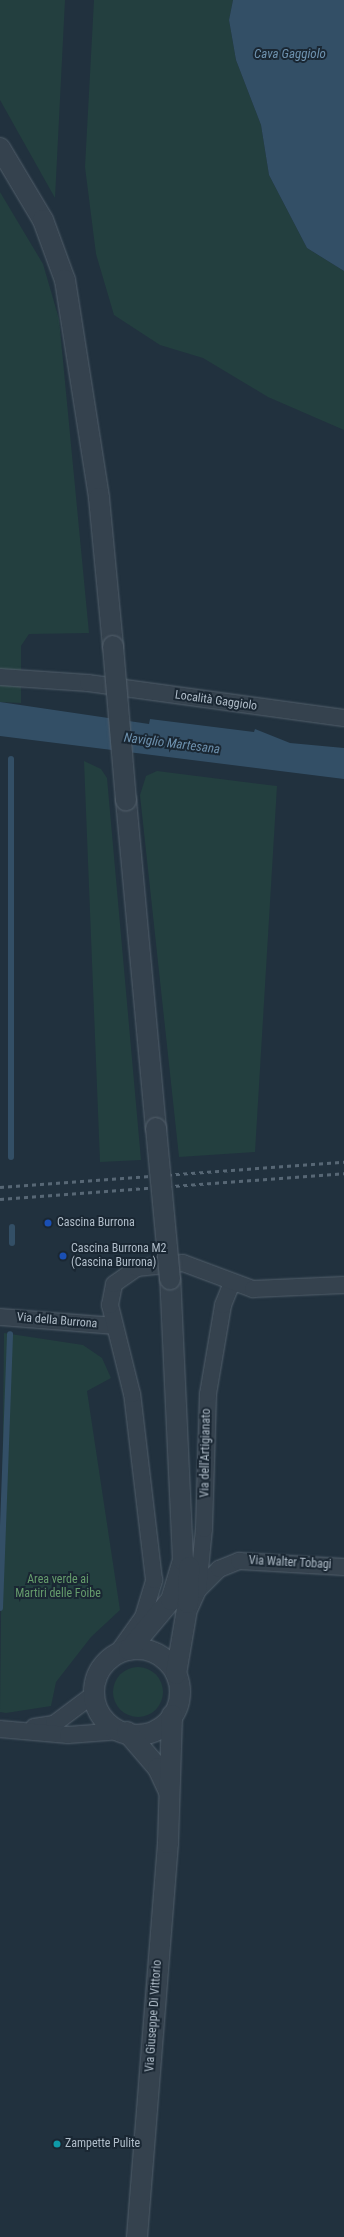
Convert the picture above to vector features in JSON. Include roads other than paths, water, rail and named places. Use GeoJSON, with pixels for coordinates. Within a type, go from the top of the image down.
{"type":"FeatureCollection","features":[{"type":"Feature","properties":{"kind":"street"},"geometry":{"type":"LineString","coordinates":[[0,148],[43,220],[67,286],[99,498],[170,1279],[184,1549],[189,1590],[176,1674],[179,1695],[172,1715],[150,1732],[68,1734],[6,1730]]}},
{"type":"Feature","properties":{"kind":"street","name":"Località Gaggiolo"},"geometry":{"type":"LineString","coordinates":[[0,677],[88,683],[344,718]]}},
{"type":"Feature","properties":{"kind":"street"},"geometry":{"type":"LineString","coordinates":[[122,1652],[143,1617],[154,1580],[132,1394],[114,1326],[112,1288],[133,1269],[187,1263],[232,1283],[269,1290],[344,1285]]}},
{"type":"Feature","properties":{"kind":"street","name":"Via dell'Artigianato"},"geometry":{"type":"LineString","coordinates":[[183,1623],[198,1590],[204,1529],[208,1394],[222,1308],[232,1283]]}},
{"type":"Feature","properties":{"kind":"street","name":"Via della Burrona"},"geometry":{"type":"LineString","coordinates":[[0,1317],[114,1326]]}},
{"type":"Feature","properties":{"kind":"street"},"geometry":{"type":"LineString","coordinates":[[124,1732],[104,1719],[94,1694],[101,1668],[122,1652],[171,1600],[180,1578],[184,1549]]}},
{"type":"Feature","properties":{"kind":"street","name":"Via Walter Tobagi"},"geometry":{"type":"LineString","coordinates":[[198,1590],[219,1569],[239,1561],[344,1567]]}},
{"type":"Feature","properties":{"kind":"street"},"geometry":{"type":"LineString","coordinates":[[122,1652],[156,1653],[176,1674]]}},
{"type":"Feature","properties":{"kind":"street"},"geometry":{"type":"LineString","coordinates":[[6,1730],[54,1724],[94,1694]]}},
{"type":"Feature","properties":{"kind":"street","name":"Via Giuseppe Di Vittorio"},"geometry":{"type":"LineString","coordinates":[[137,2237],[169,1794],[172,1715]]}},
{"type":"Feature","properties":{"kind":"street","name":"Via Giuseppe Di Vittorio"},"geometry":{"type":"LineString","coordinates":[[124,1732],[158,1768],[169,1794]]}},
{"type":"Feature","properties":{"kind":"water","name":"Cava Gaggiolo"},"geometry":{"type":"Polygon","coordinates":[[[233,0],[344,0],[344,271],[307,248],[269,175],[261,125],[236,60],[229,20],[233,0]]]}},
{"type":"Feature","properties":{"kind":"water","name":"Naviglio Martesana"},"geometry":{"type":"Polygon","coordinates":[[[0,702],[149,724],[150,719],[254,732],[255,729],[290,743],[344,748],[344,779],[0,736],[0,702]]]}},
{"type":"Feature","properties":{"kind":"waterway"},"geometry":{"type":"LineString","coordinates":[[11,759],[11,1157]]}},
{"type":"Feature","properties":{"kind":"waterway"},"geometry":{"type":"LineString","coordinates":[[12,1227],[12,1243]]}},
{"type":"Feature","properties":{"kind":"waterway"},"geometry":{"type":"LineString","coordinates":[[0,1608],[10,1334]]}},
{"type":"Feature","properties":{"kind":"railway"},"geometry":{"type":"LineString","coordinates":[[0,1187],[344,1162]]}},
{"type":"Feature","properties":{"kind":"railway"},"geometry":{"type":"LineString","coordinates":[[0,1199],[344,1173]]}},
{"type":"Feature","properties":{"kind":"place","name":"Cascina Burrona"},"geometry":{"type":"Point","coordinates":[48,1223]}},
{"type":"Feature","properties":{"kind":"place","name":"Cascina Burrona M2 (Cascina Burrona)"},"geometry":{"type":"Point","coordinates":[63,1256]}},
{"type":"Feature","properties":{"kind":"place","name":"Zampette Pulite"},"geometry":{"type":"Point","coordinates":[57,2144]}},
{"type":"Feature","properties":{"kind":"park label","name":"Area verde ai Martiri delle Foibe"},"geometry":{"type":"Point","coordinates":[58,1587]}}]}
